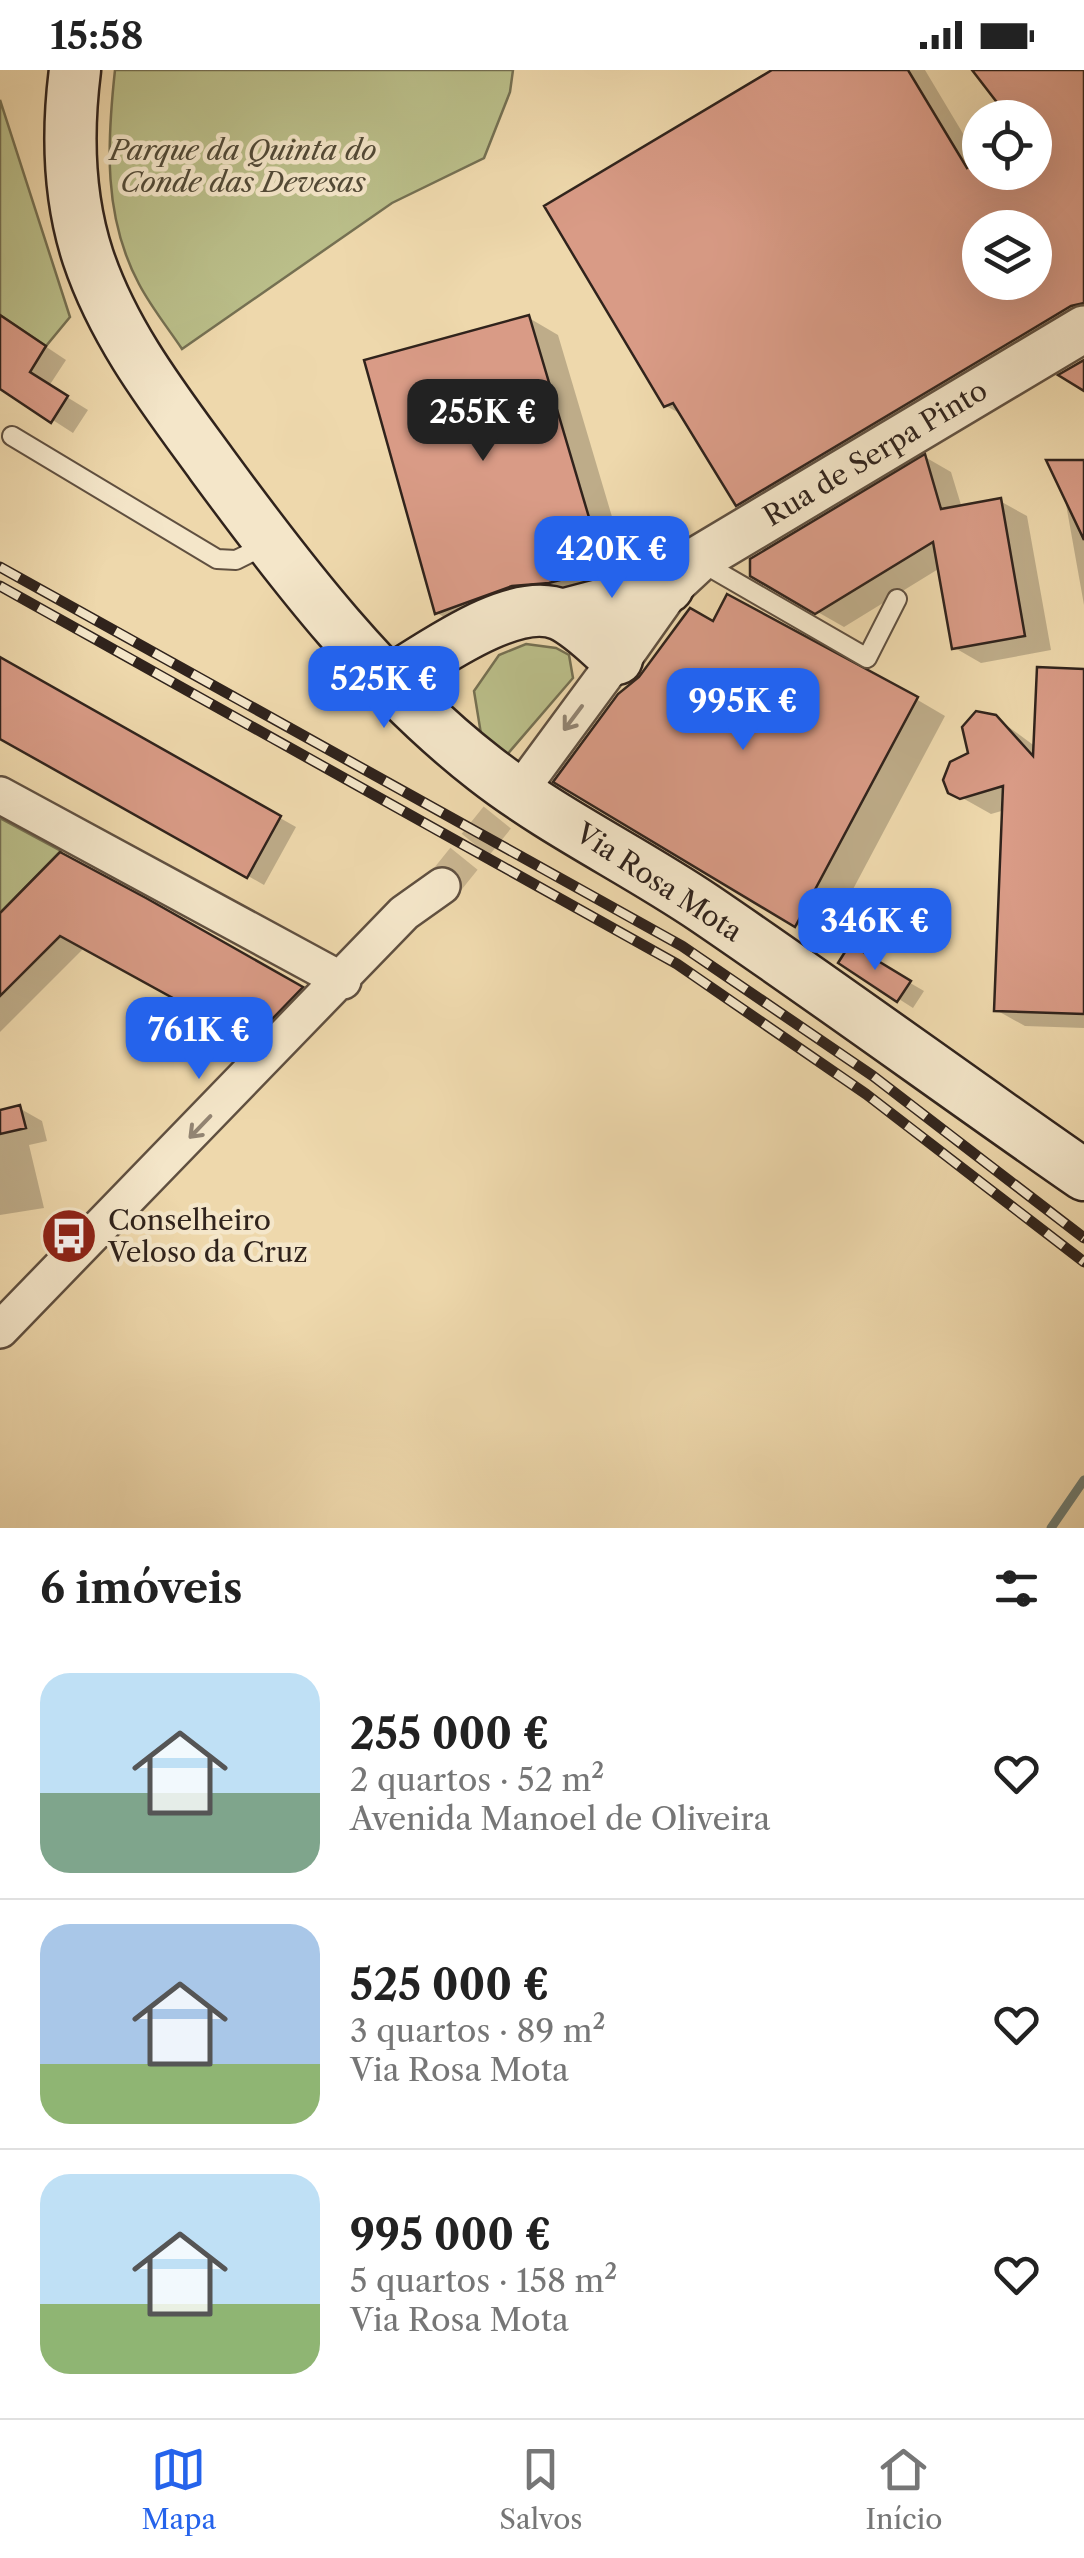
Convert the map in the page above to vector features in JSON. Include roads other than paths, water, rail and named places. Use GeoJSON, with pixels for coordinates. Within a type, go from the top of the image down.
{"type":"FeatureCollection","features":[{"type":"Feature","properties":{"kind":"main road","name":"Via Rosa Mota"},"geometry":{"type":"LineString","coordinates":[[76,70],[70,137],[72,185],[96,278],[126,343],[269,543],[390,681],[434,726],[486,770],[703,908],[1084,1175]]}},
{"type":"Feature","properties":{"kind":"main road"},"geometry":{"type":"LineString","coordinates":[[390,681],[520,612],[562,615],[683,573]]}},
{"type":"Feature","properties":{"kind":"main road"},"geometry":{"type":"LineString","coordinates":[[562,615],[617,660]]}},
{"type":"Feature","properties":{"kind":"main road"},"geometry":{"type":"LineString","coordinates":[[434,726],[480,631]]}},
{"type":"Feature","properties":{"kind":"street","name":"Rua de Serpa Pinto"},"geometry":{"type":"LineString","coordinates":[[530,777],[683,573],[1084,329]]}},
{"type":"Feature","properties":{"kind":"street"},"geometry":{"type":"LineString","coordinates":[[0,794],[343,981]]}},
{"type":"Feature","properties":{"kind":"street"},"geometry":{"type":"LineString","coordinates":[[0,1330],[404,914],[442,886]]}},
{"type":"Feature","properties":{"kind":"lane"},"geometry":{"type":"LineString","coordinates":[[12,436],[218,559],[236,560],[269,543]]}},
{"type":"Feature","properties":{"kind":"lane"},"geometry":{"type":"LineString","coordinates":[[683,573],[867,658],[896,599]]}},
{"type":"Feature","properties":{"kind":"waterway"},"geometry":{"type":"LineString","coordinates":[[1051,1528],[1084,1480]]}},
{"type":"Feature","properties":{"kind":"tunnel"},"geometry":{"type":"LineString","coordinates":[[442,886],[530,777]]}},
{"type":"Feature","properties":{"kind":"railway"},"geometry":{"type":"LineString","coordinates":[[0,567],[682,946],[873,1076],[1084,1238]]}},
{"type":"Feature","properties":{"kind":"railway"},"geometry":{"type":"LineString","coordinates":[[0,586],[677,964],[866,1094],[1084,1262]]}},
{"type":"Feature","properties":{"kind":"place","name":"Conselheiro Veloso da Cruz"},"geometry":{"type":"Point","coordinates":[69,1236]}},
{"type":"Feature","properties":{"kind":"park label","name":"Parque da Quinta do Conde das Devesas"},"geometry":{"type":"Point","coordinates":[243,166]}}]}
